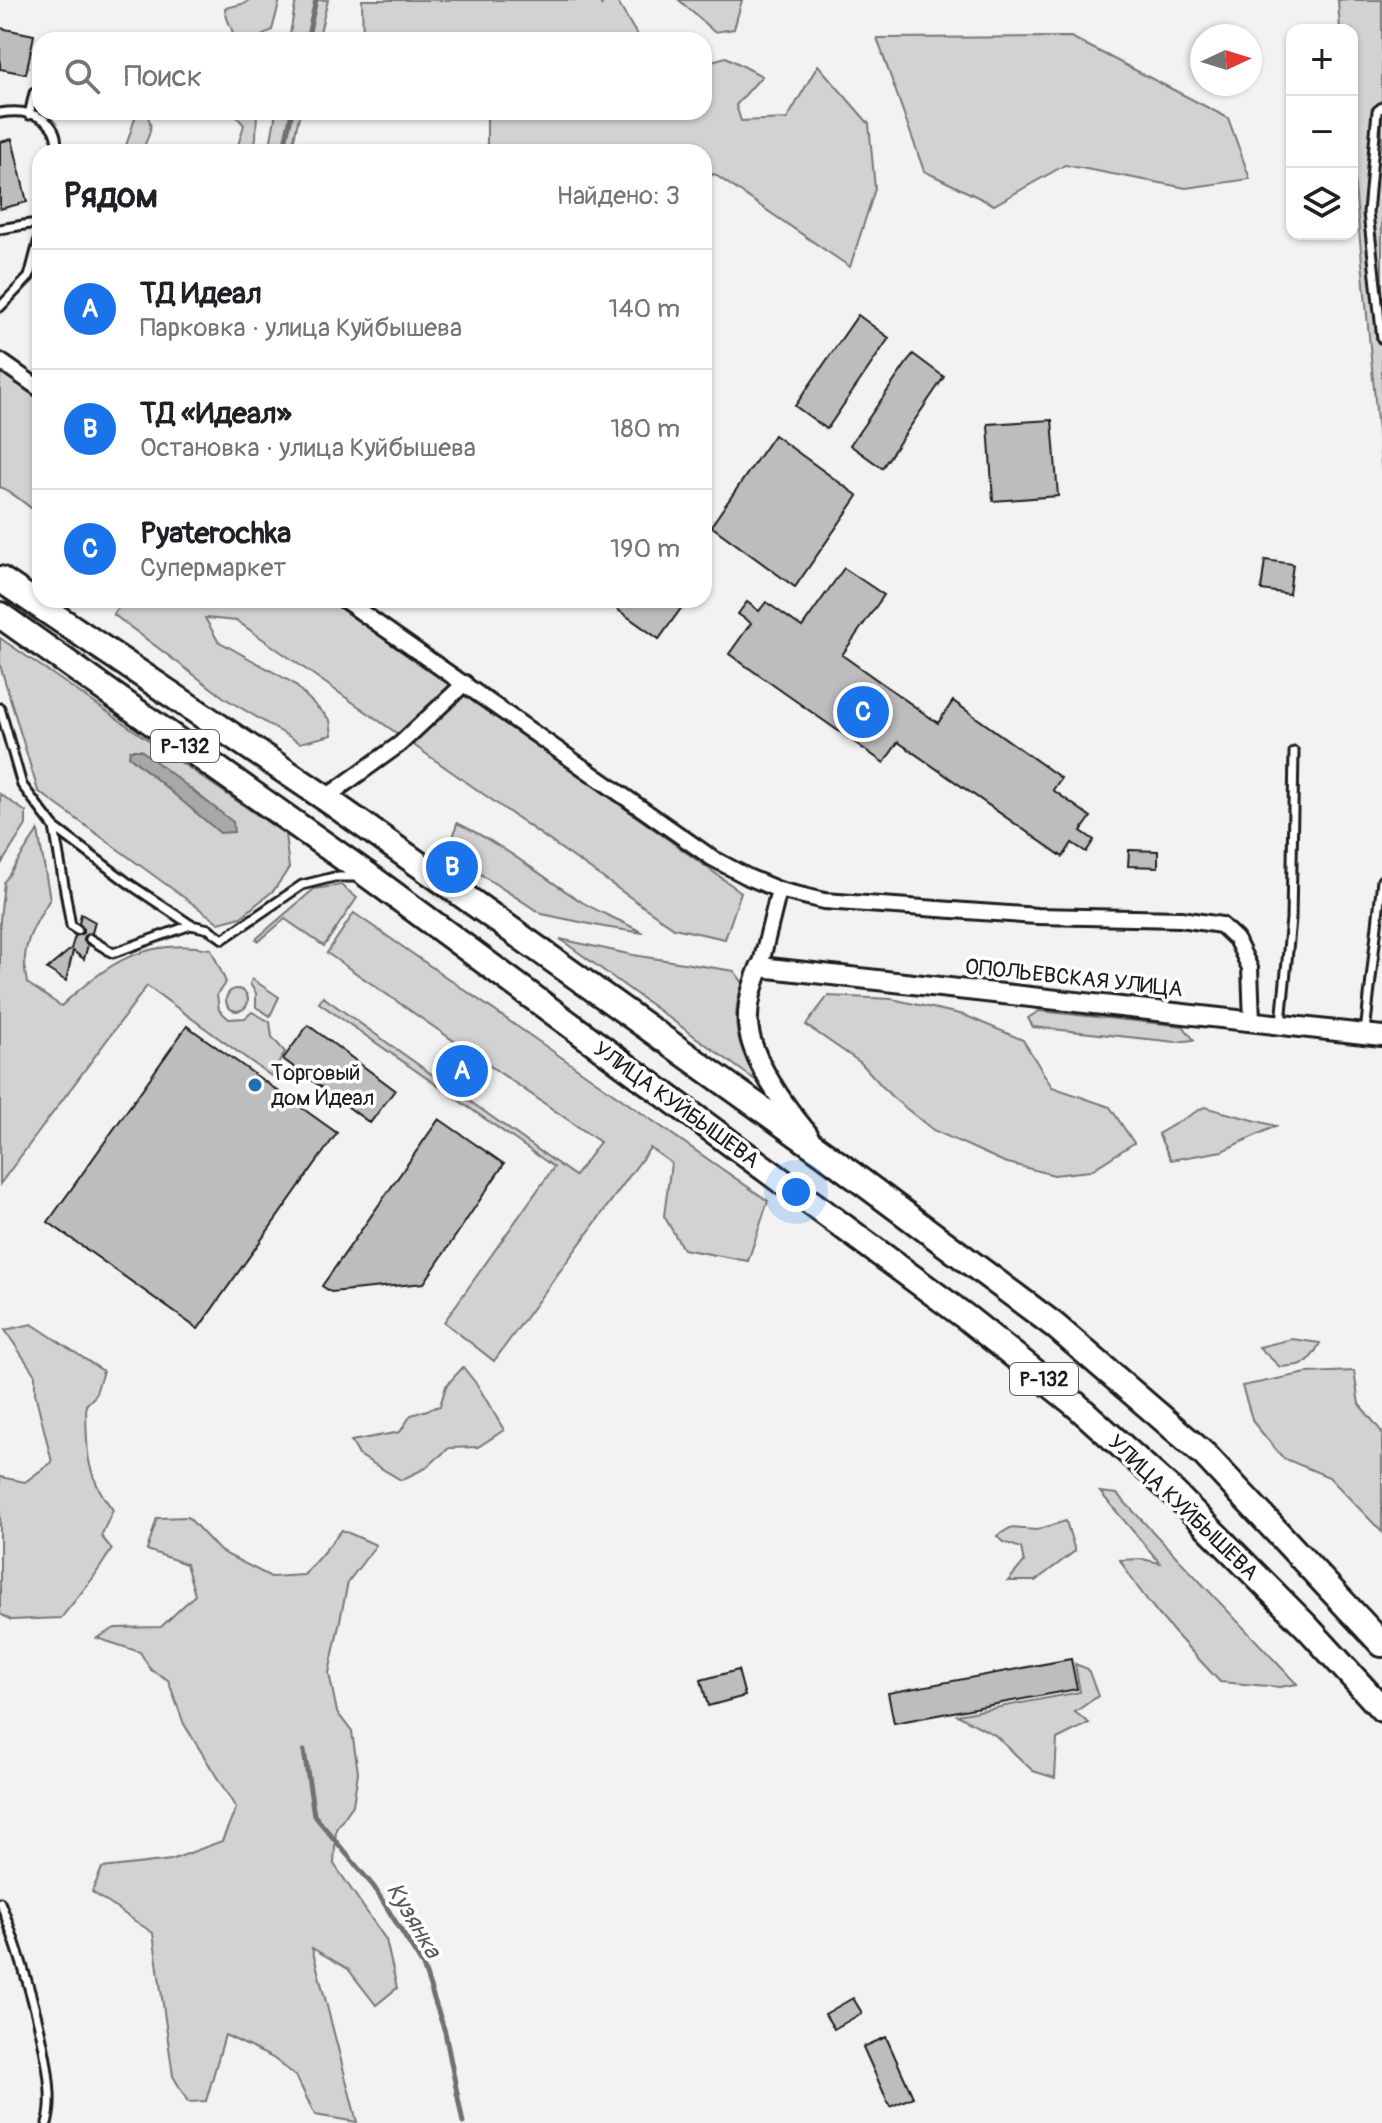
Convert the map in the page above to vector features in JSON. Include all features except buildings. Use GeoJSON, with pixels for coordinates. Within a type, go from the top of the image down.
{"type":"FeatureCollection","features":[{"type":"Feature","properties":{"kind":"highway","name":"УЛИЦА КУЙБЫШЕВА"},"geometry":{"type":"LineString","coordinates":[[0,579],[32,601]]}},
{"type":"Feature","properties":{"kind":"highway","name":"УЛИЦА КУЙБЫШЕВА"},"geometry":{"type":"LineString","coordinates":[[43,608],[325,798],[826,1155],[1054,1325],[1205,1455],[1382,1644]]}},
{"type":"Feature","properties":{"kind":"highway","name":"УЛИЦА КУЙБЫШЕВА"},"geometry":{"type":"LineString","coordinates":[[0,615],[369,876],[967,1318],[1075,1404],[1174,1493],[1307,1627],[1382,1709]]}},
{"type":"Feature","properties":{"kind":"street"},"geometry":{"type":"LineString","coordinates":[[0,361],[32,383]]}},
{"type":"Feature","properties":{"kind":"street"},"geometry":{"type":"LineString","coordinates":[[356,608],[712,858],[748,877],[779,890],[824,901],[1037,916],[1181,919],[1221,925],[1236,939],[1250,968],[1252,1021]]}},
{"type":"Feature","properties":{"kind":"street"},"geometry":{"type":"LineString","coordinates":[[325,798],[400,744],[465,683]]}},
{"type":"Feature","properties":{"kind":"street"},"geometry":{"type":"LineString","coordinates":[[779,890],[751,992],[748,1024],[754,1051],[794,1118],[826,1155]]}},
{"type":"Feature","properties":{"kind":"street","name":"ОПОЛЬЕВСКАЯ УЛИЦА"},"geometry":{"type":"LineString","coordinates":[[760,967],[1374,1035]]}},
{"type":"Feature","properties":{"kind":"lane"},"geometry":{"type":"LineString","coordinates":[[29,115],[32,102]]}},
{"type":"Feature","properties":{"kind":"lane"},"geometry":{"type":"LineString","coordinates":[[1382,107],[1377,111],[1368,213],[1382,339]]}},
{"type":"Feature","properties":{"kind":"lane"},"geometry":{"type":"LineString","coordinates":[[0,113],[11,111],[32,116]]}},
{"type":"Feature","properties":{"kind":"lane"},"geometry":{"type":"LineString","coordinates":[[46,120],[55,129],[57,144]]}},
{"type":"Feature","properties":{"kind":"lane"},"geometry":{"type":"LineString","coordinates":[[0,229],[32,224]]}},
{"type":"Feature","properties":{"kind":"lane"},"geometry":{"type":"LineString","coordinates":[[0,307],[29,277],[32,266]]}},
{"type":"Feature","properties":{"kind":"lane"},"geometry":{"type":"LineString","coordinates":[[0,708],[22,785],[54,827],[191,925],[209,929],[223,939],[302,885],[334,877],[369,876]]}},
{"type":"Feature","properties":{"kind":"lane"},"geometry":{"type":"LineString","coordinates":[[1281,1025],[1291,919],[1294,752]]}},
{"type":"Feature","properties":{"kind":"lane"},"geometry":{"type":"LineString","coordinates":[[54,827],[71,926],[77,930]]}},
{"type":"Feature","properties":{"kind":"lane"},"geometry":{"type":"LineString","coordinates":[[1374,1035],[1382,880]]}},
{"type":"Feature","properties":{"kind":"lane"},"geometry":{"type":"LineString","coordinates":[[90,939],[113,953],[191,925]]}},
{"type":"Feature","properties":{"kind":"lane"},"geometry":{"type":"LineString","coordinates":[[0,1902],[40,2029],[51,2091],[47,2123]]}},
{"type":"Feature","properties":{"kind":"shaded area"},"geometry":{"type":"Polygon","coordinates":[[[248,0],[280,0],[272,30],[233,32],[225,8],[248,0]]]}},
{"type":"Feature","properties":{"kind":"shaded area"},"geometry":{"type":"Polygon","coordinates":[[[296,0],[328,0],[320,32],[290,32],[296,0]]]}},
{"type":"Feature","properties":{"kind":"shaded area"},"geometry":{"type":"Polygon","coordinates":[[[362,0],[602,0],[601,6],[604,0],[619,0],[635,32],[363,32],[362,0]]]}},
{"type":"Feature","properties":{"kind":"shaded area"},"geometry":{"type":"Polygon","coordinates":[[[679,0],[742,0],[734,29],[714,32],[679,0]]]}},
{"type":"Feature","properties":{"kind":"shaded area"},"geometry":{"type":"Polygon","coordinates":[[[1338,0],[1382,0],[1382,474],[1358,220],[1358,24],[1340,24],[1338,0]]]}},
{"type":"Feature","properties":{"kind":"shaded area"},"geometry":{"type":"Polygon","coordinates":[[[1071,37],[1228,118],[1250,179],[1186,188],[1065,165],[994,205],[924,171],[877,38],[1071,37]]]}},
{"type":"Feature","properties":{"kind":"shaded area"},"geometry":{"type":"Polygon","coordinates":[[[726,57],[762,76],[736,105],[741,121],[787,119],[818,65],[869,124],[875,189],[850,267],[712,175],[712,144],[487,144],[487,120],[712,120],[712,61],[726,57]]]}},
{"type":"Feature","properties":{"kind":"shaded area"},"geometry":{"type":"Polygon","coordinates":[[[134,120],[149,120],[145,144],[127,144],[134,120]]]}},
{"type":"Feature","properties":{"kind":"shaded area"},"geometry":{"type":"Polygon","coordinates":[[[240,120],[257,120],[254,144],[238,144],[244,125],[240,120]]]}},
{"type":"Feature","properties":{"kind":"shaded area"},"geometry":{"type":"Polygon","coordinates":[[[275,120],[298,120],[293,144],[270,144],[275,120]]]}},
{"type":"Feature","properties":{"kind":"shaded area"},"geometry":{"type":"Polygon","coordinates":[[[0,371],[32,393],[32,508],[0,487],[0,371]]]}},
{"type":"Feature","properties":{"kind":"shaded area"},"geometry":{"type":"Polygon","coordinates":[[[119,608],[347,608],[741,892],[725,939],[674,928],[237,621],[205,618],[218,641],[293,683],[330,720],[332,735],[300,743],[226,699],[113,614],[119,608]]]}},
{"type":"Feature","properties":{"kind":"shaded area"},"geometry":{"type":"Polygon","coordinates":[[[0,638],[285,834],[289,868],[274,890],[241,917],[219,923],[38,791],[0,665],[0,638]]]}},
{"type":"Feature","properties":{"kind":"shaded area"},"geometry":{"type":"Polygon","coordinates":[[[130,750],[141,750],[233,822],[234,832],[220,833],[129,756],[130,750]]]}},
{"type":"Feature","properties":{"kind":"shaded area"},"geometry":{"type":"Polygon","coordinates":[[[0,794],[26,812],[26,825],[0,866],[0,794]]]}},
{"type":"Feature","properties":{"kind":"shaded area"},"geometry":{"type":"Polygon","coordinates":[[[457,823],[505,850],[582,902],[643,933],[542,914],[483,876],[452,843],[457,823]]]}},
{"type":"Feature","properties":{"kind":"shaded area"},"geometry":{"type":"Polygon","coordinates":[[[38,831],[50,899],[26,949],[27,983],[61,1006],[95,977],[147,950],[188,946],[211,949],[226,982],[217,994],[219,1010],[229,1019],[245,1018],[252,1012],[270,1022],[272,1037],[285,1052],[271,1076],[147,986],[0,1184],[0,919],[4,882],[38,831]]]}},
{"type":"Feature","properties":{"kind":"shaded area"},"geometry":{"type":"Polygon","coordinates":[[[341,885],[357,898],[324,946],[285,919],[259,941],[256,939],[314,889],[341,885]]]}},
{"type":"Feature","properties":{"kind":"shaded area"},"geometry":{"type":"Polygon","coordinates":[[[354,913],[768,1201],[748,1261],[683,1249],[664,1216],[671,1163],[650,1148],[494,1361],[444,1322],[554,1167],[319,1003],[323,997],[575,1176],[600,1142],[327,953],[354,913]]]}},
{"type":"Feature","properties":{"kind":"shaded area"},"geometry":{"type":"Polygon","coordinates":[[[560,939],[633,955],[734,971],[743,983],[736,1010],[738,1036],[747,1061],[762,1085],[560,939]]]}},
{"type":"Feature","properties":{"kind":"shaded area"},"geometry":{"type":"Polygon","coordinates":[[[252,979],[279,997],[270,1016],[256,1007],[256,993],[250,984],[252,979]]]}},
{"type":"Feature","properties":{"kind":"shaded area"},"geometry":{"type":"Polygon","coordinates":[[[233,989],[241,989],[248,1000],[241,1011],[233,1011],[226,1004],[226,996],[233,989]]]}},
{"type":"Feature","properties":{"kind":"shaded area"},"geometry":{"type":"Polygon","coordinates":[[[828,996],[892,999],[964,1015],[1023,1040],[1052,1087],[1110,1107],[1134,1143],[1090,1171],[1054,1175],[1004,1162],[933,1130],[892,1097],[861,1063],[806,1025],[828,996]]]}},
{"type":"Feature","properties":{"kind":"shaded area"},"geometry":{"type":"Polygon","coordinates":[[[1039,1011],[1183,1026],[1194,1040],[1176,1042],[1033,1027],[1028,1018],[1039,1011]]]}},
{"type":"Feature","properties":{"kind":"shaded area"},"geometry":{"type":"Polygon","coordinates":[[[1204,1107],[1276,1126],[1222,1151],[1171,1160],[1158,1134],[1204,1107]]]}},
{"type":"Feature","properties":{"kind":"shaded area"},"geometry":{"type":"Polygon","coordinates":[[[32,1324],[103,1371],[95,1396],[86,1405],[87,1435],[92,1473],[113,1510],[101,1536],[112,1549],[61,1618],[11,1620],[0,1614],[0,1477],[25,1482],[52,1462],[35,1393],[35,1375],[5,1330],[32,1324]]]}},
{"type":"Feature","properties":{"kind":"shaded area"},"geometry":{"type":"Polygon","coordinates":[[[1292,1339],[1320,1343],[1304,1363],[1280,1367],[1259,1347],[1292,1339]]]}},
{"type":"Feature","properties":{"kind":"shaded area"},"geometry":{"type":"Polygon","coordinates":[[[463,1367],[504,1430],[478,1447],[449,1448],[426,1468],[401,1480],[359,1455],[351,1441],[400,1432],[411,1415],[440,1406],[446,1386],[463,1367]]]}},
{"type":"Feature","properties":{"kind":"shaded area"},"geometry":{"type":"Polygon","coordinates":[[[1354,1371],[1359,1404],[1382,1432],[1382,1532],[1329,1477],[1283,1458],[1253,1422],[1242,1386],[1307,1373],[1354,1371]]]}},
{"type":"Feature","properties":{"kind":"shaded area"},"geometry":{"type":"Polygon","coordinates":[[[1100,1492],[1117,1494],[1297,1684],[1280,1687],[1220,1682],[1166,1623],[1130,1577],[1120,1560],[1142,1559],[1160,1563],[1100,1492]]]}},
{"type":"Feature","properties":{"kind":"shaded area"},"geometry":{"type":"Polygon","coordinates":[[[188,1517],[220,1551],[271,1577],[304,1575],[342,1530],[376,1545],[348,1582],[329,1673],[337,1712],[352,1732],[358,1772],[353,1805],[336,1829],[334,1864],[386,1940],[397,1988],[376,2005],[348,1969],[312,1948],[357,2122],[315,2115],[296,2076],[273,2058],[225,2035],[206,2101],[188,2102],[173,2076],[153,1933],[92,1892],[102,1868],[171,1860],[222,1841],[236,1808],[184,1724],[168,1680],[151,1670],[140,1652],[97,1638],[115,1628],[161,1627],[195,1595],[186,1564],[147,1550],[157,1518],[188,1517]]]}},
{"type":"Feature","properties":{"kind":"shaded area"},"geometry":{"type":"Polygon","coordinates":[[[1066,1521],[1075,1551],[1035,1581],[1008,1581],[1024,1562],[1021,1548],[997,1536],[1010,1528],[1036,1530],[1066,1521]]]}},
{"type":"Feature","properties":{"kind":"shaded area"},"geometry":{"type":"Polygon","coordinates":[[[1075,1664],[1088,1669],[1098,1696],[1075,1712],[1089,1723],[1057,1739],[1055,1778],[1033,1771],[995,1735],[957,1715],[1080,1692],[1075,1664]]]}},
{"type":"Feature","properties":{"kind":"waterway"},"geometry":{"type":"LineString","coordinates":[[309,32],[316,0]]}},
{"type":"Feature","properties":{"kind":"waterway"},"geometry":{"type":"LineString","coordinates":[[285,144],[290,120]]}},
{"type":"Feature","properties":{"kind":"waterway","name":"Кузянка"},"geometry":{"type":"LineString","coordinates":[[304,1751],[314,1815],[374,1887],[423,1966],[445,2032],[463,2123]]}},
{"type":"Feature","properties":{"kind":"place","name":"Pyaterochka"},"geometry":{"type":"Point","coordinates":[863,712]}},
{"type":"Feature","properties":{"kind":"place","name":"ТД «Идеал»"},"geometry":{"type":"Point","coordinates":[452,867]}},
{"type":"Feature","properties":{"kind":"place","name":"ТД Идеал"},"geometry":{"type":"Point","coordinates":[462,1071]}},
{"type":"Feature","properties":{"kind":"place","name":"Торговый дом Идеал"},"geometry":{"type":"Point","coordinates":[255,1085]}}]}
